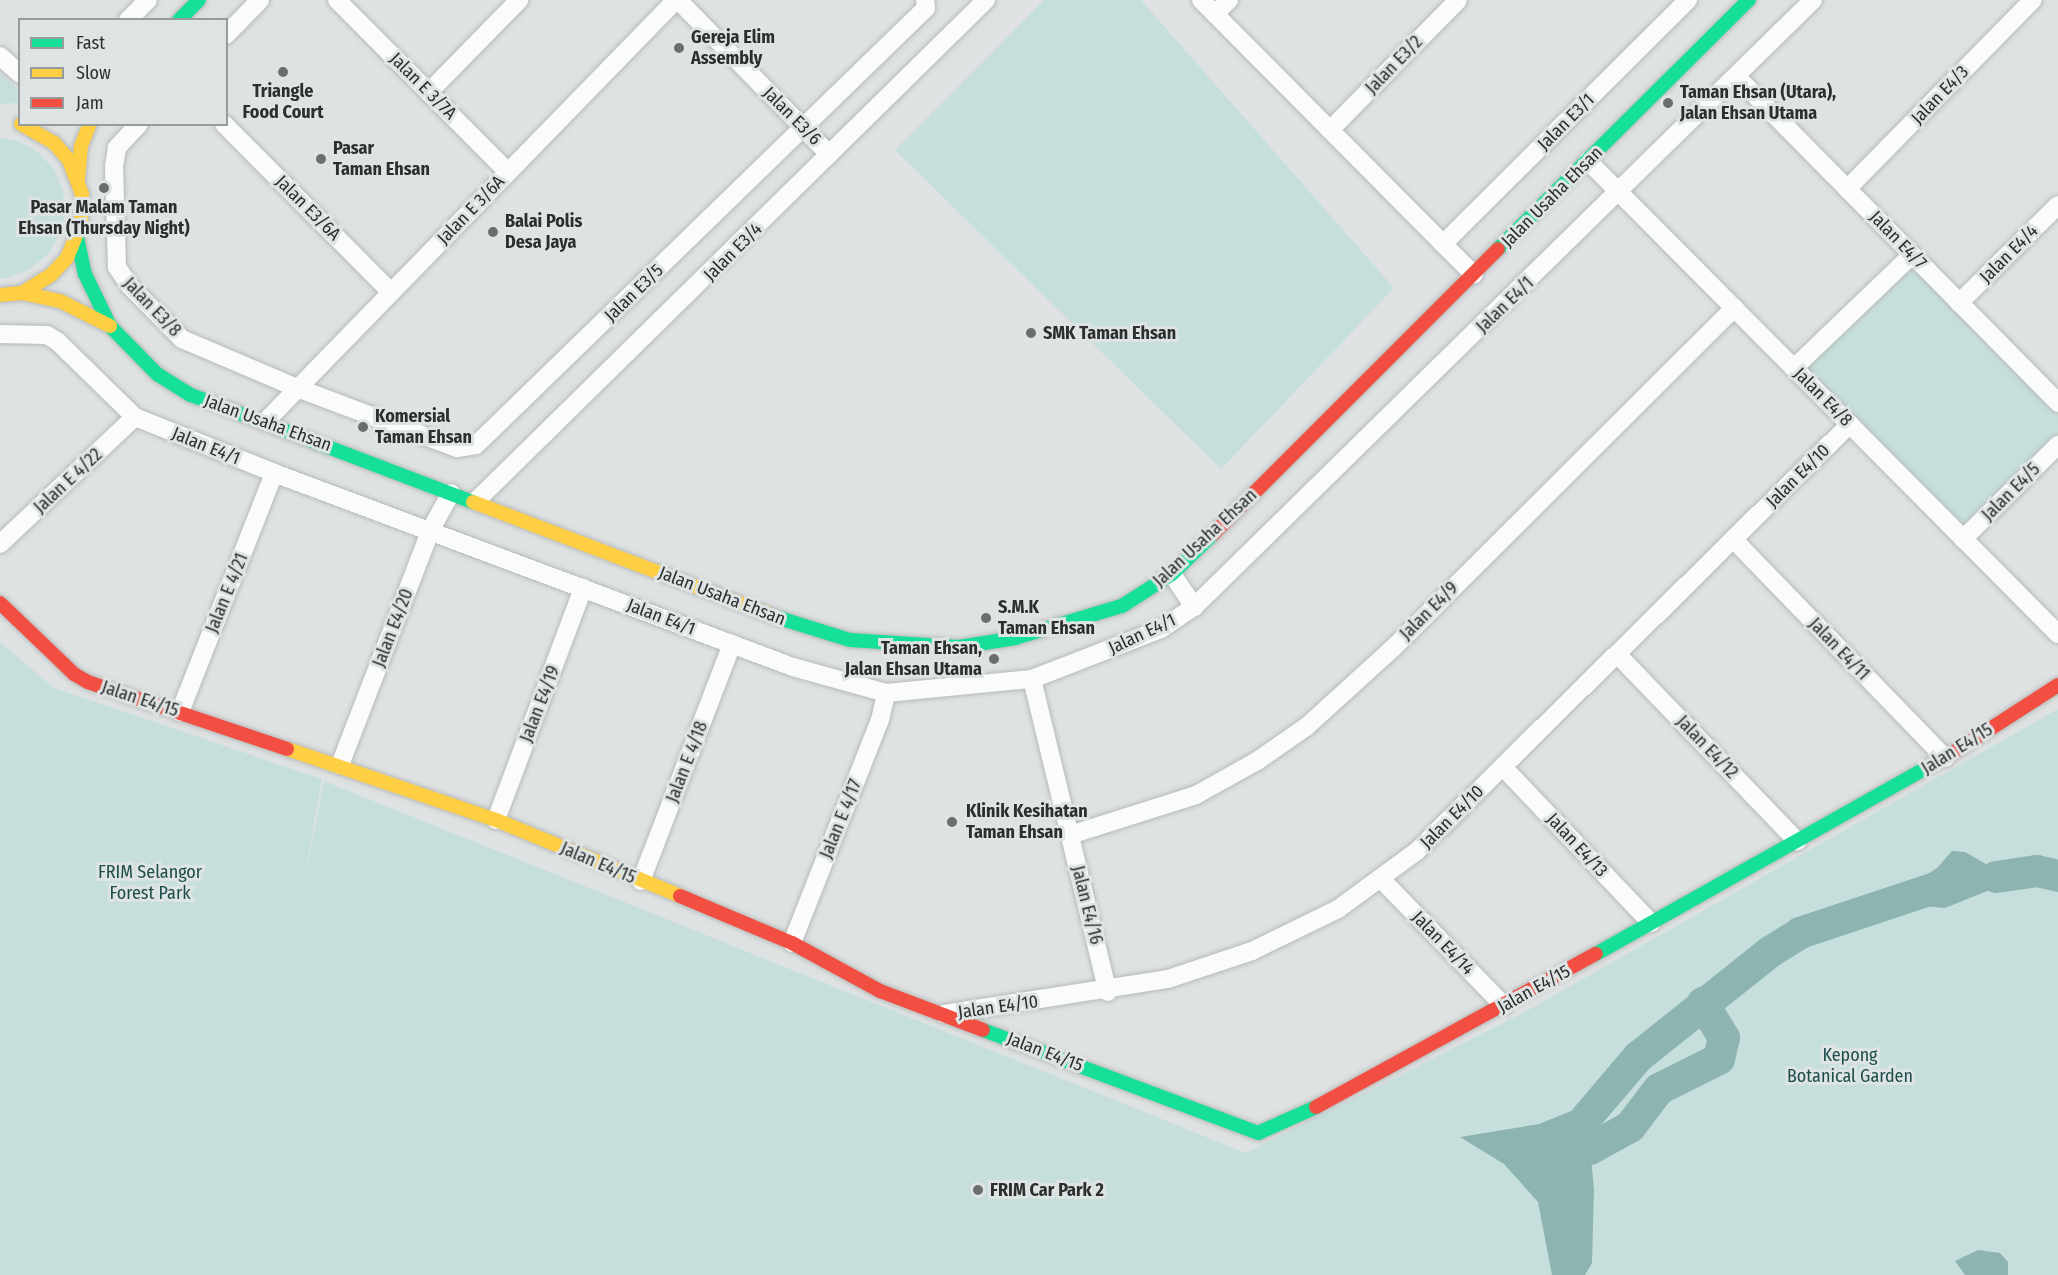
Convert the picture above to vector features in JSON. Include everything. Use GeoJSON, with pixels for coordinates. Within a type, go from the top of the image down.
{"type":"FeatureCollection","features":[{"type":"Feature","properties":{"kind":"street"},"geometry":{"type":"LineString","coordinates":[[130,18],[148,0]]}},
{"type":"Feature","properties":{"kind":"street"},"geometry":{"type":"LineString","coordinates":[[181,18],[198,0]]}},
{"type":"Feature","properties":{"kind":"street"},"geometry":{"type":"LineString","coordinates":[[228,32],[260,0]]}},
{"type":"Feature","properties":{"kind":"street","name":"Jalan E 3/7A"},"geometry":{"type":"LineString","coordinates":[[337,0],[508,172]]}},
{"type":"Feature","properties":{"kind":"street"},"geometry":{"type":"LineString","coordinates":[[429,92],[519,0]]}},
{"type":"Feature","properties":{"kind":"street","name":"Jalan E3/6"},"geometry":{"type":"LineString","coordinates":[[677,0],[829,154]]}},
{"type":"Feature","properties":{"kind":"street","name":"Jalan E 3/6A"},"geometry":{"type":"LineString","coordinates":[[266,421],[677,0]]}},
{"type":"Feature","properties":{"kind":"street","name":"Jalan E3/4"},"geometry":{"type":"LineString","coordinates":[[476,501],[729,257],[829,154],[987,0]]}},
{"type":"Feature","properties":{"kind":"street"},"geometry":{"type":"LineString","coordinates":[[1201,0],[1474,275]]}},
{"type":"Feature","properties":{"kind":"street"},"geometry":{"type":"LineString","coordinates":[[1215,14],[1229,0]]}},
{"type":"Feature","properties":{"kind":"street","name":"Jalan E3/2"},"geometry":{"type":"LineString","coordinates":[[1330,130],[1458,0]]}},
{"type":"Feature","properties":{"kind":"street","name":"Jalan E3/1"},"geometry":{"type":"LineString","coordinates":[[1443,244],[1688,0]]}},
{"type":"Feature","properties":{"kind":"street","name":"Jalan Usaha Ehsan"},"geometry":{"type":"LineString","coordinates":[[22,293],[68,304],[110,326],[173,386],[770,615],[861,641],[932,647],[1015,638],[1064,626],[1122,606],[1172,574],[1749,0]]}},
{"type":"Feature","properties":{"kind":"street","name":"Jalan E4/1"},"geometry":{"type":"LineString","coordinates":[[135,417],[274,473],[431,529],[803,670],[886,693],[1032,680],[1161,629],[1194,607],[1619,193],[1813,0]]}},
{"type":"Feature","properties":{"kind":"street","name":"Jalan E4/3"},"geometry":{"type":"LineString","coordinates":[[1847,189],[2033,0]]}},
{"type":"Feature","properties":{"kind":"street","name":"Jalan E3/5"},"geometry":{"type":"LineString","coordinates":[[297,388],[457,448],[476,445],[804,128],[926,4]]}},
{"type":"Feature","properties":{"kind":"street"},"geometry":{"type":"LineString","coordinates":[[0,56],[18,72]]}},
{"type":"Feature","properties":{"kind":"street","name":"Jalan E4/7"},"geometry":{"type":"LineString","coordinates":[[1737,77],[2058,404]]}},
{"type":"Feature","properties":{"kind":"street"},"geometry":{"type":"LineString","coordinates":[[23,126],[54,143],[78,180]]}},
{"type":"Feature","properties":{"kind":"street"},"geometry":{"type":"LineString","coordinates":[[0,295],[22,293],[51,275],[67,258],[77,237],[83,209],[78,180],[81,146],[89,126]]}},
{"type":"Feature","properties":{"kind":"street","name":"Jalan E3/8"},"geometry":{"type":"LineString","coordinates":[[138,126],[117,148],[114,166],[117,267],[122,277],[182,339],[297,388]]}},
{"type":"Feature","properties":{"kind":"street","name":"Jalan E3/6A"},"geometry":{"type":"LineString","coordinates":[[226,126],[391,292]]}},
{"type":"Feature","properties":{"kind":"street","name":"Jalan E4/8"},"geometry":{"type":"LineString","coordinates":[[1588,161],[2058,634]]}},
{"type":"Feature","properties":{"kind":"street","name":"Jalan E4/4"},"geometry":{"type":"LineString","coordinates":[[1959,303],[2058,205]]}},
{"type":"Feature","properties":{"kind":"street","name":"Jalan Usaha Ehsan"},"geometry":{"type":"LineString","coordinates":[[77,237],[85,274],[110,326]]}},
{"type":"Feature","properties":{"kind":"street"},"geometry":{"type":"LineString","coordinates":[[1794,368],[1912,255]]}},
{"type":"Feature","properties":{"kind":"street","name":"Jalan E4/9"},"geometry":{"type":"LineString","coordinates":[[1070,835],[1196,795],[1220,783],[1306,727],[1393,648],[1734,308]]}},
{"type":"Feature","properties":{"kind":"street"},"geometry":{"type":"LineString","coordinates":[[0,334],[47,335],[57,341],[135,417]]}},
{"type":"Feature","properties":{"kind":"street","name":"Jalan E 4/22"},"geometry":{"type":"LineString","coordinates":[[0,544],[135,417]]}},
{"type":"Feature","properties":{"kind":"street","name":"Jalan E4/10"},"geometry":{"type":"LineString","coordinates":[[943,1014],[1108,992],[1168,980],[1252,951],[1338,909],[1382,880],[1417,851],[1850,424]]}},
{"type":"Feature","properties":{"kind":"street","name":"Jalan E4/5"},"geometry":{"type":"LineString","coordinates":[[1964,539],[2058,445]]}},
{"type":"Feature","properties":{"kind":"street","name":"Jalan E 4/21"},"geometry":{"type":"LineString","coordinates":[[180,712],[274,473]]}},
{"type":"Feature","properties":{"kind":"street","name":"Jalan E4/20"},"geometry":{"type":"LineString","coordinates":[[340,765],[431,529],[451,493]]}},
{"type":"Feature","properties":{"kind":"street","name":"Jalan E4/11"},"geometry":{"type":"LineString","coordinates":[[1733,539],[1945,758]]}},
{"type":"Feature","properties":{"kind":"street","name":"Jalan E4/1"},"geometry":{"type":"LineString","coordinates":[[1172,574],[1194,607]]}},
{"type":"Feature","properties":{"kind":"street","name":"Jalan E4/19"},"geometry":{"type":"LineString","coordinates":[[496,820],[583,588]]}},
{"type":"Feature","properties":{"kind":"street","name":"Jalan E4/15"},"geometry":{"type":"LineString","coordinates":[[0,603],[74,674],[496,820],[792,944],[880,991],[1258,1133],[1298,1117],[1504,1006],[1945,758],[2058,685]]}},
{"type":"Feature","properties":{"kind":"street","name":"Jalan E 4/18"},"geometry":{"type":"LineString","coordinates":[[641,881],[732,644]]}},
{"type":"Feature","properties":{"kind":"street","name":"Jalan E4/12"},"geometry":{"type":"LineString","coordinates":[[1617,654],[1797,841]]}},
{"type":"Feature","properties":{"kind":"street","name":"Jalan E4/16"},"geometry":{"type":"LineString","coordinates":[[1032,680],[1108,992]]}},
{"type":"Feature","properties":{"kind":"street","name":"Jalan E 4/17"},"geometry":{"type":"LineString","coordinates":[[792,944],[880,720],[886,693]]}},
{"type":"Feature","properties":{"kind":"street","name":"Jalan E4/13"},"geometry":{"type":"LineString","coordinates":[[1503,767],[1651,923]]}},
{"type":"Feature","properties":{"kind":"street","name":"Jalan E4/14"},"geometry":{"type":"LineString","coordinates":[[1382,880],[1504,1006]]}},
{"type":"Feature","properties":{"kind":"green space"},"geometry":{"type":"Polygon","coordinates":[[[1044,0],[1141,0],[1394,288],[1221,469],[895,150],[1044,0]]]}},
{"type":"Feature","properties":{"kind":"green space"},"geometry":{"type":"Polygon","coordinates":[[[0,73],[18,90],[18,103],[0,104],[0,73]]]}},
{"type":"Feature","properties":{"kind":"green space"},"geometry":{"type":"Polygon","coordinates":[[[0,138],[18,141],[38,152],[54,169],[63,190],[65,212],[60,235],[48,254],[30,269],[8,278],[0,278],[0,138]]]}},
{"type":"Feature","properties":{"kind":"green space"},"geometry":{"type":"Polygon","coordinates":[[[1912,255],[2058,403],[2058,445],[1963,539],[1794,368],[1912,255]]]}},
{"type":"Feature","properties":{"kind":"green space"},"geometry":{"type":"Polygon","coordinates":[[[0,642],[54,688],[322,779],[302,891],[324,781],[1246,1153],[1521,1014],[2058,709],[2058,1275],[0,1275],[0,642]]]}},
{"type":"Feature","properties":{"kind":"shaded area"},"geometry":{"type":"Polygon","coordinates":[[[1952,851],[1965,852],[1986,864],[2037,871],[1945,908],[1891,903],[1898,893],[1937,868],[1952,851]]]}},
{"type":"Feature","properties":{"kind":"shaded area"},"geometry":{"type":"Polygon","coordinates":[[[1586,1105],[1594,1190],[1592,1263],[1585,1275],[1552,1275],[1538,1202],[1504,1164],[1460,1137],[1539,1124],[1586,1105]]]}},
{"type":"Feature","properties":{"kind":"shaded area"},"geometry":{"type":"Polygon","coordinates":[[[1978,1250],[2000,1253],[2008,1262],[2008,1275],[1965,1275],[1955,1261],[1978,1250]]]}},
{"type":"Feature","properties":{"kind":"waterway"},"geometry":{"type":"LineString","coordinates":[[1996,877],[2037,871],[2058,876]]}},
{"type":"Feature","properties":{"kind":"waterway"},"geometry":{"type":"LineString","coordinates":[[1587,1117],[1638,1057],[1770,952],[1800,933],[1932,889]]}},
{"type":"Feature","properties":{"kind":"waterway"},"geometry":{"type":"LineString","coordinates":[[1590,1149],[1630,1127],[1659,1089],[1719,1059],[1724,1038],[1703,1003]]}},
{"type":"Feature","properties":{"kind":"traffic: fast"},"geometry":{"type":"LineString","coordinates":[[181,18],[199,0]]}},
{"type":"Feature","properties":{"kind":"traffic: fast"},"geometry":{"type":"LineString","coordinates":[[1498,249],[1749,0]]}},
{"type":"Feature","properties":{"kind":"traffic: fast"},"geometry":{"type":"LineString","coordinates":[[77,237],[85,274],[110,326],[157,374],[191,395],[473,502]]}},
{"type":"Feature","properties":{"kind":"traffic: fast"},"geometry":{"type":"LineString","coordinates":[[776,617],[850,640],[959,647],[1015,638],[1122,606],[1172,574],[1213,534]]}},
{"type":"Feature","properties":{"kind":"traffic: fast"},"geometry":{"type":"LineString","coordinates":[[1596,954],[1948,756]]}},
{"type":"Feature","properties":{"kind":"traffic: fast"},"geometry":{"type":"LineString","coordinates":[[983,1030],[1258,1133],[1316,1107]]}},
{"type":"Feature","properties":{"kind":"traffic: slow"},"geometry":{"type":"LineString","coordinates":[[0,295],[22,293],[51,275],[67,258],[81,223],[82,194],[69,160],[54,143],[24,126]]}},
{"type":"Feature","properties":{"kind":"traffic: slow"},"geometry":{"type":"LineString","coordinates":[[78,179],[81,146],[89,126]]}},
{"type":"Feature","properties":{"kind":"traffic: slow"},"geometry":{"type":"LineString","coordinates":[[22,293],[60,301],[110,326]]}},
{"type":"Feature","properties":{"kind":"traffic: slow"},"geometry":{"type":"LineString","coordinates":[[473,502],[776,617]]}},
{"type":"Feature","properties":{"kind":"traffic: slow"},"geometry":{"type":"LineString","coordinates":[[287,749],[496,820],[680,896]]}},
{"type":"Feature","properties":{"kind":"traffic: jam"},"geometry":{"type":"LineString","coordinates":[[1213,534],[1498,249]]}},
{"type":"Feature","properties":{"kind":"traffic: jam"},"geometry":{"type":"LineString","coordinates":[[0,603],[74,674],[88,682],[287,749]]}},
{"type":"Feature","properties":{"kind":"traffic: jam"},"geometry":{"type":"LineString","coordinates":[[1948,756],[2058,685]]}},
{"type":"Feature","properties":{"kind":"traffic: jam"},"geometry":{"type":"LineString","coordinates":[[680,896],[792,943],[880,991],[983,1030]]}},
{"type":"Feature","properties":{"kind":"traffic: jam"},"geometry":{"type":"LineString","coordinates":[[1316,1107],[1596,954]]}},
{"type":"Feature","properties":{"kind":"place","name":"Gereja Elim Assembly"},"geometry":{"type":"Point","coordinates":[679,48]}},
{"type":"Feature","properties":{"kind":"place","name":"Triangle Food Court"},"geometry":{"type":"Point","coordinates":[283,72]}},
{"type":"Feature","properties":{"kind":"place","name":"Taman Ehsan (Utara), Jalan Ehsan Utama"},"geometry":{"type":"Point","coordinates":[1668,103]}},
{"type":"Feature","properties":{"kind":"place","name":"Pasar Taman Ehsan"},"geometry":{"type":"Point","coordinates":[321,159]}},
{"type":"Feature","properties":{"kind":"place","name":"Pasar Malam Taman Ehsan (Thursday Night)"},"geometry":{"type":"Point","coordinates":[104,188]}},
{"type":"Feature","properties":{"kind":"place","name":"Balai Polis Desa Jaya"},"geometry":{"type":"Point","coordinates":[493,232]}},
{"type":"Feature","properties":{"kind":"place","name":"SMK Taman Ehsan"},"geometry":{"type":"Point","coordinates":[1031,333]}},
{"type":"Feature","properties":{"kind":"place","name":"Komersial Taman Ehsan"},"geometry":{"type":"Point","coordinates":[363,427]}},
{"type":"Feature","properties":{"kind":"place","name":"S.M.K Taman Ehsan"},"geometry":{"type":"Point","coordinates":[986,618]}},
{"type":"Feature","properties":{"kind":"place","name":"Taman Ehsan, Jalan Ehsan Utama"},"geometry":{"type":"Point","coordinates":[994,659]}},
{"type":"Feature","properties":{"kind":"place","name":"Klinik Kesihatan Taman Ehsan"},"geometry":{"type":"Point","coordinates":[952,822]}},
{"type":"Feature","properties":{"kind":"place","name":"FRIM Car Park 2"},"geometry":{"type":"Point","coordinates":[978,1190]}},
{"type":"Feature","properties":{"kind":"park label","name":"FRIM Selangor Forest Park"},"geometry":{"type":"Point","coordinates":[150,883]}},
{"type":"Feature","properties":{"kind":"park label","name":"Kepong Botanical Garden"},"geometry":{"type":"Point","coordinates":[1850,1066]}}]}
